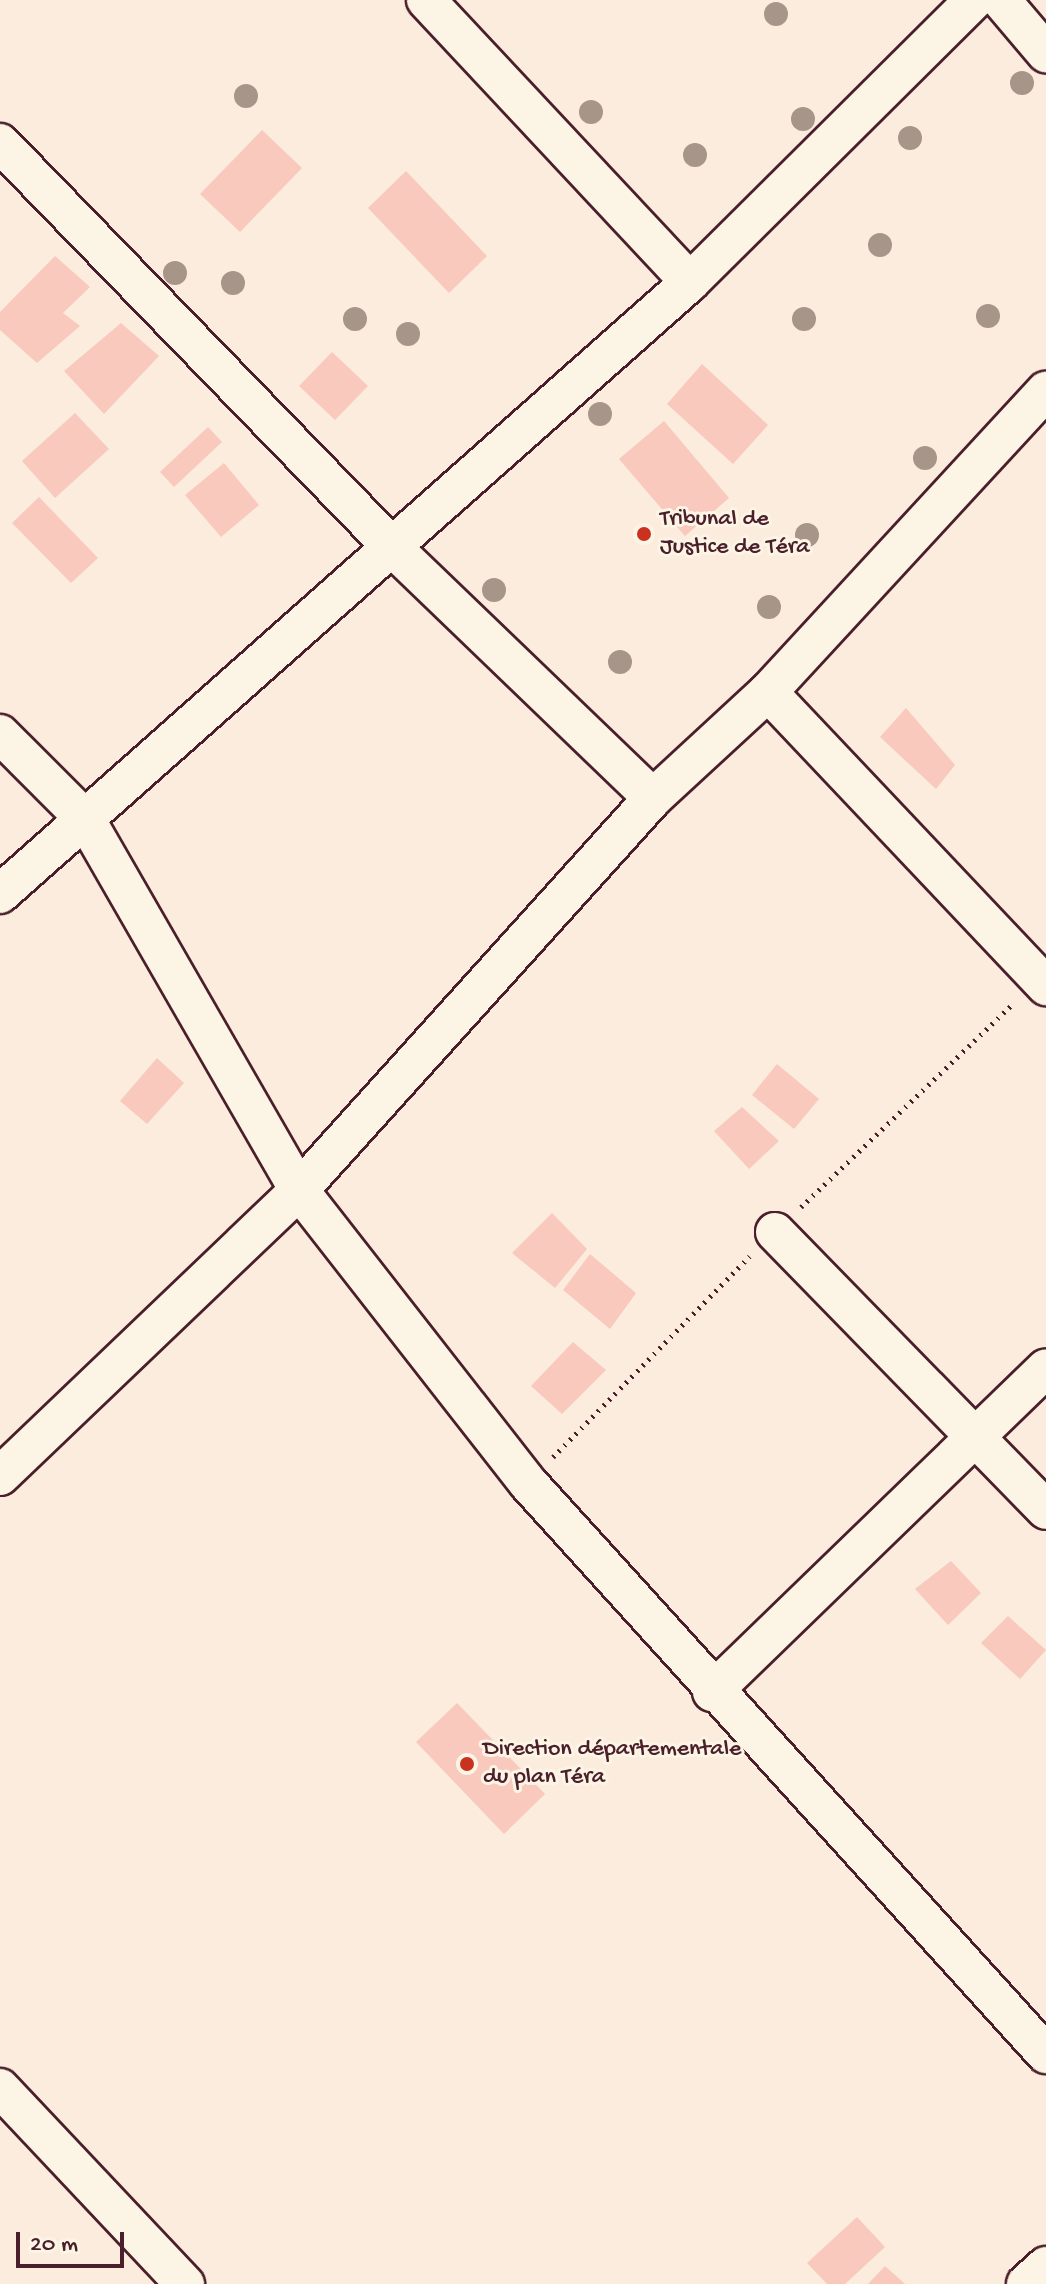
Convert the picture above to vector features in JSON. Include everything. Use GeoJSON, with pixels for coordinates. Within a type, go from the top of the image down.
{"type":"FeatureCollection","features":[{"type":"Feature","properties":{"kind":"street"},"geometry":{"type":"LineString","coordinates":[[426,0],[690,282]]}},
{"type":"Feature","properties":{"kind":"street"},"geometry":{"type":"LineString","coordinates":[[0,894],[690,282],[974,0]]}},
{"type":"Feature","properties":{"kind":"street"},"geometry":{"type":"LineString","coordinates":[[1001,0],[1046,53]]}},
{"type":"Feature","properties":{"kind":"street"},"geometry":{"type":"LineString","coordinates":[[0,143],[392,547],[653,798]]}},
{"type":"Feature","properties":{"kind":"street"},"geometry":{"type":"LineString","coordinates":[[0,1476],[299,1190],[653,798],[768,692],[1046,391]]}},
{"type":"Feature","properties":{"kind":"street"},"geometry":{"type":"LineString","coordinates":[[768,692],[1046,986]]}},
{"type":"Feature","properties":{"kind":"street"},"geometry":{"type":"LineString","coordinates":[[0,734],[86,820],[299,1190],[528,1483],[712,1692],[1046,2054]]}},
{"type":"Feature","properties":{"kind":"street"},"geometry":{"type":"LineString","coordinates":[[775,1232],[1046,1510]]}},
{"type":"Feature","properties":{"kind":"street"},"geometry":{"type":"LineString","coordinates":[[712,1692],[1046,1368]]}},
{"type":"Feature","properties":{"kind":"street"},"geometry":{"type":"LineString","coordinates":[[0,2088],[185,2284]]}},
{"type":"Feature","properties":{"kind":"street"},"geometry":{"type":"LineString","coordinates":[[1026,2284],[1046,2266]]}},
{"type":"Feature","properties":{"kind":"building"},"geometry":{"type":"Polygon","coordinates":[[[262,130],[302,168],[240,232],[200,194],[262,130]]]}},
{"type":"Feature","properties":{"kind":"building"},"geometry":{"type":"Polygon","coordinates":[[[406,171],[487,256],[449,293],[368,208],[406,171]]]}},
{"type":"Feature","properties":{"kind":"building"},"geometry":{"type":"Polygon","coordinates":[[[55,256],[90,287],[63,313],[80,326],[37,363],[0,330],[0,312],[55,256]]]}},
{"type":"Feature","properties":{"kind":"building"},"geometry":{"type":"Polygon","coordinates":[[[121,323],[159,356],[104,414],[64,371],[121,323]]]}},
{"type":"Feature","properties":{"kind":"building"},"geometry":{"type":"Polygon","coordinates":[[[332,352],[368,386],[335,420],[299,386],[332,352]]]}},
{"type":"Feature","properties":{"kind":"building"},"geometry":{"type":"Polygon","coordinates":[[[702,364],[768,425],[733,464],[667,404],[702,364]]]}},
{"type":"Feature","properties":{"kind":"building"},"geometry":{"type":"Polygon","coordinates":[[[75,413],[109,449],[55,498],[22,461],[75,413]]]}},
{"type":"Feature","properties":{"kind":"building"},"geometry":{"type":"Polygon","coordinates":[[[664,421],[729,498],[685,536],[619,459],[664,421]]]}},
{"type":"Feature","properties":{"kind":"building"},"geometry":{"type":"Polygon","coordinates":[[[208,427],[222,442],[174,487],[160,472],[208,427]]]}},
{"type":"Feature","properties":{"kind":"building"},"geometry":{"type":"Polygon","coordinates":[[[224,463],[259,505],[221,537],[185,495],[224,463]]]}},
{"type":"Feature","properties":{"kind":"building"},"geometry":{"type":"Polygon","coordinates":[[[39,497],[98,558],[71,583],[12,523],[39,497]]]}},
{"type":"Feature","properties":{"kind":"building"},"geometry":{"type":"Polygon","coordinates":[[[906,708],[955,765],[936,789],[880,737],[906,708]]]}},
{"type":"Feature","properties":{"kind":"building"},"geometry":{"type":"Polygon","coordinates":[[[157,1058],[184,1083],[147,1124],[120,1101],[157,1058]]]}},
{"type":"Feature","properties":{"kind":"building"},"geometry":{"type":"Polygon","coordinates":[[[777,1064],[819,1099],[794,1129],[752,1095],[777,1064]]]}},
{"type":"Feature","properties":{"kind":"building"},"geometry":{"type":"Polygon","coordinates":[[[742,1107],[779,1141],[749,1169],[714,1131],[742,1107]]]}},
{"type":"Feature","properties":{"kind":"building"},"geometry":{"type":"Polygon","coordinates":[[[552,1213],[587,1249],[555,1288],[512,1253],[552,1213]]]}},
{"type":"Feature","properties":{"kind":"building"},"geometry":{"type":"Polygon","coordinates":[[[590,1254],[636,1293],[610,1329],[563,1290],[590,1254]]]}},
{"type":"Feature","properties":{"kind":"building"},"geometry":{"type":"Polygon","coordinates":[[[573,1342],[606,1370],[562,1414],[531,1386],[573,1342]]]}},
{"type":"Feature","properties":{"kind":"building"},"geometry":{"type":"Polygon","coordinates":[[[951,1561],[981,1593],[948,1625],[915,1589],[951,1561]]]}},
{"type":"Feature","properties":{"kind":"building"},"geometry":{"type":"Polygon","coordinates":[[[1008,1616],[1046,1650],[1020,1679],[981,1643],[1008,1616]]]}},
{"type":"Feature","properties":{"kind":"building"},"geometry":{"type":"Polygon","coordinates":[[[457,1703],[545,1794],[504,1834],[416,1742],[457,1703]]]}},
{"type":"Feature","properties":{"kind":"building"},"geometry":{"type":"Polygon","coordinates":[[[857,2217],[885,2247],[845,2284],[827,2284],[807,2263],[857,2217]]]}},
{"type":"Feature","properties":{"kind":"building"},"geometry":{"type":"Polygon","coordinates":[[[885,2266],[905,2284],[868,2284],[885,2266]]]}},
{"type":"Feature","properties":{"kind":"place","name":"Tribunal de Justice de Téra"},"geometry":{"type":"Point","coordinates":[644,534]}},
{"type":"Feature","properties":{"kind":"place","name":"Direction départementale du plan Téra"},"geometry":{"type":"Point","coordinates":[467,1764]}}]}
